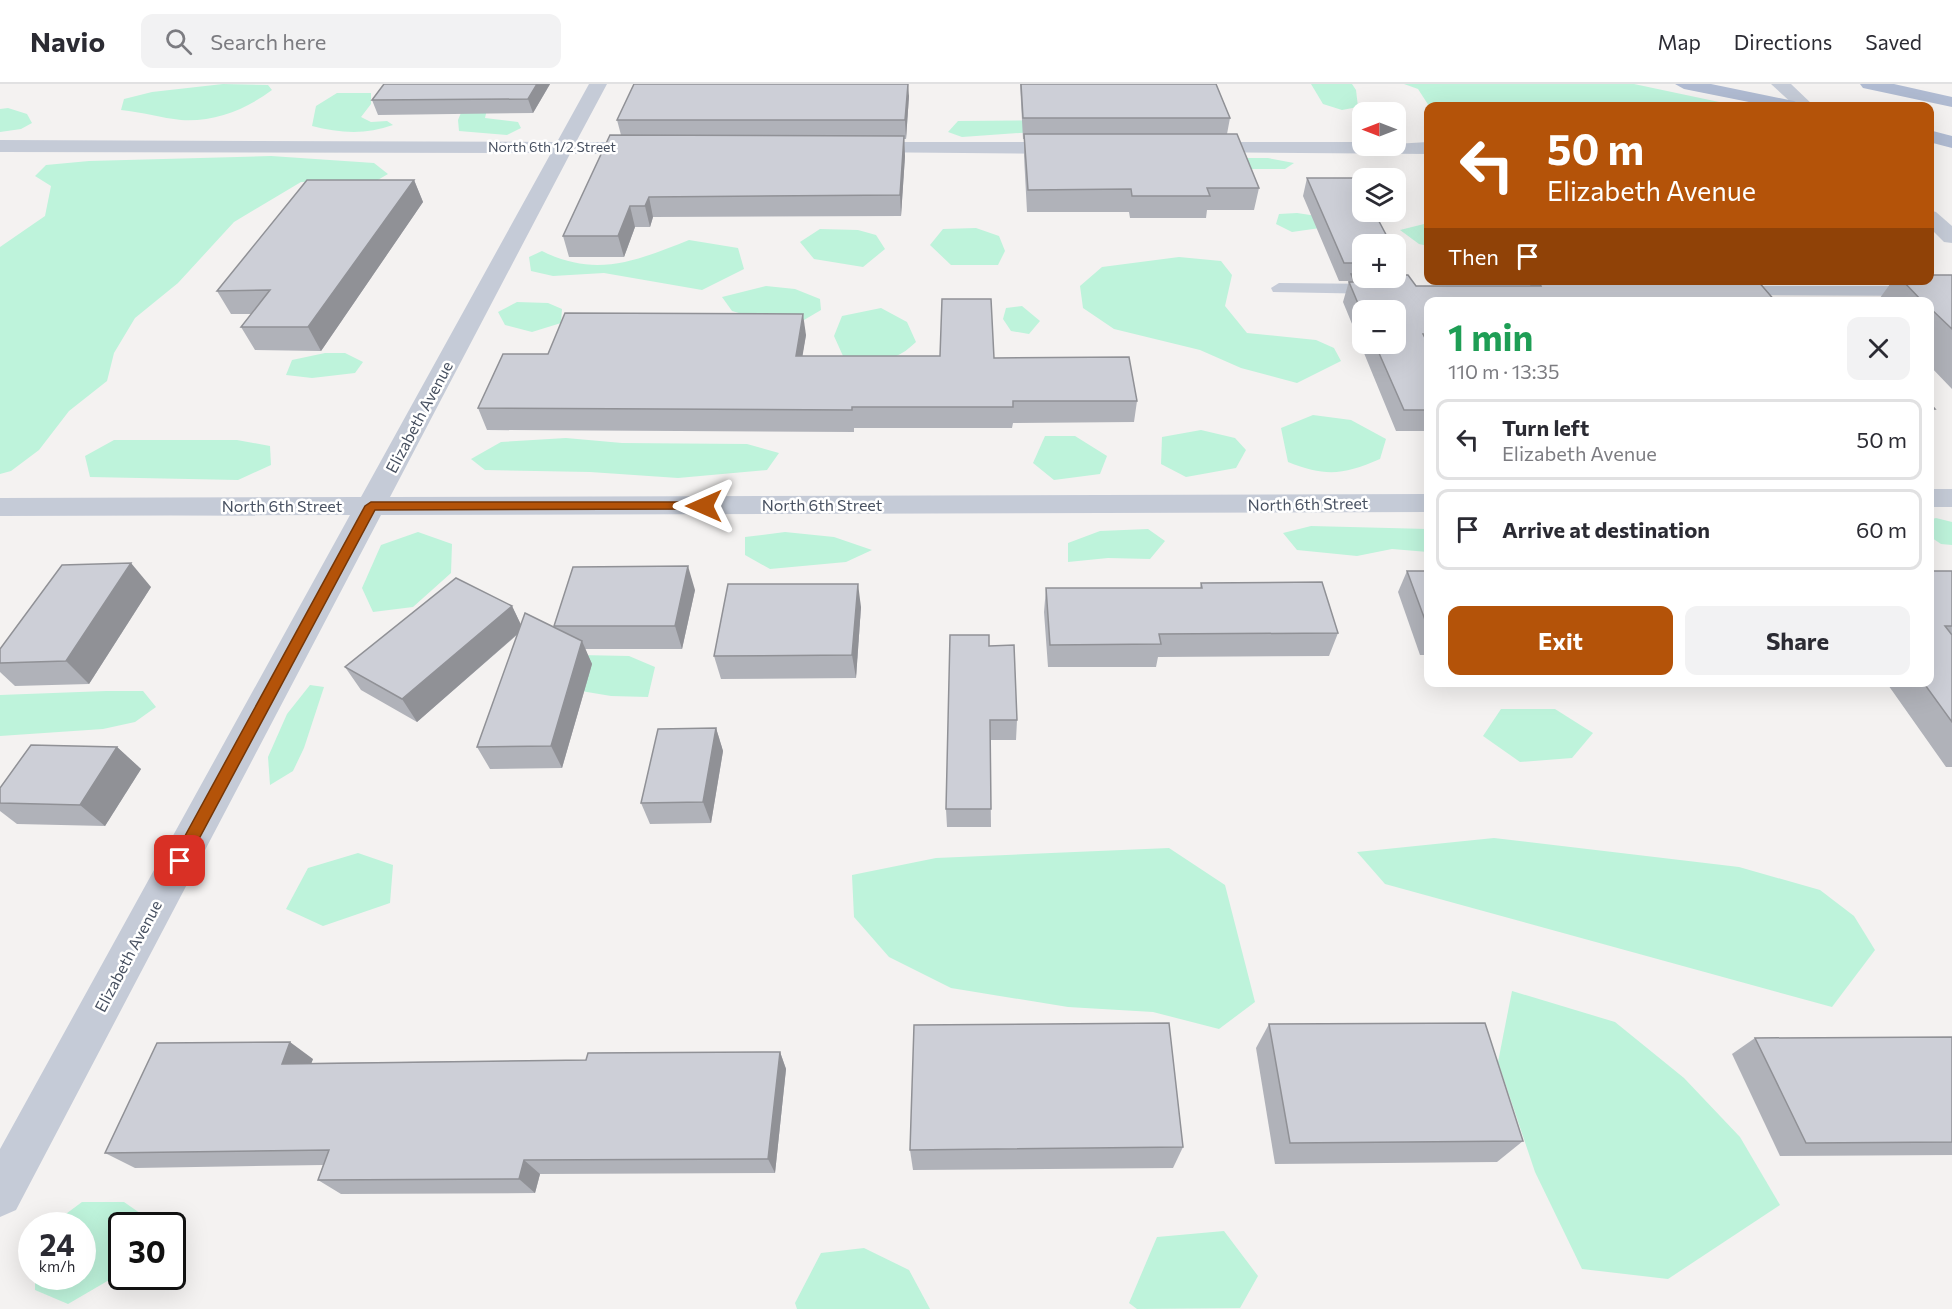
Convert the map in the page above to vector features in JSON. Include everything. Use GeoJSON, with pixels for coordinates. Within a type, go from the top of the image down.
{"type":"FeatureCollection","features":[{"type":"Feature","properties":{"kind":"main road"},"geometry":{"type":"LineString","coordinates":[[1684,84],[1774,102]]}},
{"type":"Feature","properties":{"kind":"main road"},"geometry":{"type":"LineString","coordinates":[[1869,84],[1952,102]]}},
{"type":"Feature","properties":{"kind":"main road"},"geometry":{"type":"LineString","coordinates":[[1934,137],[1952,142]]}},
{"type":"Feature","properties":{"kind":"street","name":"Elizabeth Avenue"},"geometry":{"type":"LineString","coordinates":[[0,1194],[598,84]]}},
{"type":"Feature","properties":{"kind":"street"},"geometry":{"type":"LineString","coordinates":[[1780,84],[1800,102]]}},
{"type":"Feature","properties":{"kind":"street","name":"North 6th 1/2 Street"},"geometry":{"type":"LineString","coordinates":[[0,146],[672,148]]}},
{"type":"Feature","properties":{"kind":"street"},"geometry":{"type":"LineString","coordinates":[[840,148],[1092,148]]}},
{"type":"Feature","properties":{"kind":"street"},"geometry":{"type":"LineString","coordinates":[[1176,148],[1424,148]]}},
{"type":"Feature","properties":{"kind":"street"},"geometry":{"type":"LineString","coordinates":[[1934,221],[1952,237]]}},
{"type":"Feature","properties":{"kind":"street"},"geometry":{"type":"LineString","coordinates":[[1934,498],[1952,498]]}},
{"type":"Feature","properties":{"kind":"street","name":"North 6th Street"},"geometry":{"type":"LineString","coordinates":[[0,507],[1424,503]]}},
{"type":"Feature","properties":{"kind":"lane"},"geometry":{"type":"LineString","coordinates":[[1279,288],[1395,289]]}},
{"type":"Feature","properties":{"kind":"lane"},"geometry":{"type":"LineString","coordinates":[[1720,291],[1952,291]]}},
{"type":"Feature","properties":{"kind":"green space"},"geometry":{"type":"Polygon","coordinates":[[[223,84],[268,85],[272,90],[240,109],[206,119],[181,120],[121,110],[124,99],[152,92],[223,84]]]}},
{"type":"Feature","properties":{"kind":"green space"},"geometry":{"type":"Polygon","coordinates":[[[1311,84],[1352,84],[1356,90],[1357,102],[1352,102],[1352,108],[1342,110],[1323,104],[1311,84]]]}},
{"type":"Feature","properties":{"kind":"green space"},"geometry":{"type":"Polygon","coordinates":[[[1404,84],[1634,84],[1719,102],[1426,102],[1418,89],[1404,84]]]}},
{"type":"Feature","properties":{"kind":"green space"},"geometry":{"type":"Polygon","coordinates":[[[337,93],[371,93],[371,104],[361,117],[371,122],[387,121],[393,125],[352,132],[312,126],[316,106],[337,93]]]}},
{"type":"Feature","properties":{"kind":"green space"},"geometry":{"type":"Polygon","coordinates":[[[489,101],[485,118],[518,122],[521,128],[507,135],[459,131],[458,120],[465,103],[489,101]]]}},
{"type":"Feature","properties":{"kind":"green space"},"geometry":{"type":"Polygon","coordinates":[[[8,108],[27,114],[32,123],[21,129],[0,132],[0,109],[8,108]]]}},
{"type":"Feature","properties":{"kind":"green space"},"geometry":{"type":"Polygon","coordinates":[[[1054,120],[1034,132],[962,137],[948,132],[958,121],[1054,120]]]}},
{"type":"Feature","properties":{"kind":"green space"},"geometry":{"type":"Polygon","coordinates":[[[271,156],[374,163],[388,174],[376,181],[301,182],[234,222],[178,283],[135,318],[114,353],[107,381],[69,411],[39,450],[11,471],[0,474],[0,247],[45,216],[51,186],[35,176],[46,165],[89,161],[271,156]]]}},
{"type":"Feature","properties":{"kind":"green space"},"geometry":{"type":"Polygon","coordinates":[[[1232,158],[1268,158],[1294,163],[1285,169],[1249,169],[1232,158]]]}},
{"type":"Feature","properties":{"kind":"green space"},"geometry":{"type":"Polygon","coordinates":[[[1297,213],[1317,216],[1320,228],[1292,232],[1276,224],[1279,214],[1297,213]]]}},
{"type":"Feature","properties":{"kind":"green space"},"geometry":{"type":"Polygon","coordinates":[[[1424,224],[1424,245],[1419,244],[1400,230],[1424,224]]]}},
{"type":"Feature","properties":{"kind":"green space"},"geometry":{"type":"Polygon","coordinates":[[[976,228],[999,236],[1005,251],[998,265],[951,265],[930,245],[943,229],[976,228]]]}},
{"type":"Feature","properties":{"kind":"green space"},"geometry":{"type":"Polygon","coordinates":[[[820,229],[858,230],[876,235],[885,249],[863,267],[814,259],[800,242],[820,229]]]}},
{"type":"Feature","properties":{"kind":"green space"},"geometry":{"type":"Polygon","coordinates":[[[689,240],[738,248],[744,269],[702,290],[604,273],[553,276],[531,271],[529,257],[542,251],[580,264],[616,264],[689,240]]]}},
{"type":"Feature","properties":{"kind":"green space"},"geometry":{"type":"Polygon","coordinates":[[[1179,257],[1221,261],[1232,275],[1225,306],[1247,333],[1316,340],[1334,348],[1341,361],[1297,383],[1241,368],[1200,350],[1114,329],[1083,308],[1080,286],[1102,267],[1179,257]]]}},
{"type":"Feature","properties":{"kind":"green space"},"geometry":{"type":"Polygon","coordinates":[[[766,286],[795,289],[820,299],[821,310],[804,320],[760,319],[732,311],[722,297],[766,286]]]}},
{"type":"Feature","properties":{"kind":"green space"},"geometry":{"type":"Polygon","coordinates":[[[517,302],[548,303],[562,309],[561,323],[532,332],[505,325],[498,312],[517,302]]]}},
{"type":"Feature","properties":{"kind":"green space"},"geometry":{"type":"Polygon","coordinates":[[[1022,306],[1040,321],[1029,334],[1011,331],[1003,319],[1006,308],[1022,306]]]}},
{"type":"Feature","properties":{"kind":"green space"},"geometry":{"type":"Polygon","coordinates":[[[881,308],[907,322],[916,342],[890,359],[873,361],[843,356],[834,336],[842,316],[881,308]]]}},
{"type":"Feature","properties":{"kind":"green space"},"geometry":{"type":"Polygon","coordinates":[[[325,353],[345,353],[363,362],[355,373],[312,378],[286,375],[292,360],[325,353]]]}},
{"type":"Feature","properties":{"kind":"green space"},"geometry":{"type":"Polygon","coordinates":[[[1313,415],[1351,420],[1386,439],[1380,459],[1345,471],[1334,472],[1313,470],[1288,462],[1281,428],[1313,415]]]}},
{"type":"Feature","properties":{"kind":"green space"},"geometry":{"type":"Polygon","coordinates":[[[1201,430],[1235,438],[1246,450],[1236,468],[1186,477],[1161,464],[1162,437],[1201,430]]]}},
{"type":"Feature","properties":{"kind":"green space"},"geometry":{"type":"Polygon","coordinates":[[[1045,436],[1075,436],[1107,456],[1100,474],[1054,480],[1033,463],[1045,436]]]}},
{"type":"Feature","properties":{"kind":"green space"},"geometry":{"type":"Polygon","coordinates":[[[566,438],[622,443],[747,444],[779,453],[767,470],[678,478],[590,472],[485,470],[471,459],[501,442],[566,438]]]}},
{"type":"Feature","properties":{"kind":"green space"},"geometry":{"type":"Polygon","coordinates":[[[114,440],[237,440],[270,446],[271,465],[238,480],[90,477],[85,456],[114,440]]]}},
{"type":"Feature","properties":{"kind":"green space"},"geometry":{"type":"Polygon","coordinates":[[[1934,519],[1952,522],[1952,545],[1941,544],[1934,539],[1934,519]]]}},
{"type":"Feature","properties":{"kind":"green space"},"geometry":{"type":"Polygon","coordinates":[[[1311,526],[1424,529],[1424,552],[1392,549],[1357,556],[1297,550],[1283,533],[1311,526]]]}},
{"type":"Feature","properties":{"kind":"green space"},"geometry":{"type":"Polygon","coordinates":[[[1148,529],[1165,541],[1150,559],[1108,558],[1068,562],[1068,543],[1100,531],[1148,529]]]}},
{"type":"Feature","properties":{"kind":"green space"},"geometry":{"type":"Polygon","coordinates":[[[418,532],[452,544],[451,573],[413,607],[373,612],[362,588],[381,545],[418,532]]]}},
{"type":"Feature","properties":{"kind":"green space"},"geometry":{"type":"Polygon","coordinates":[[[785,532],[834,537],[872,550],[846,562],[770,569],[745,555],[745,537],[785,532]]]}},
{"type":"Feature","properties":{"kind":"green space"},"geometry":{"type":"Polygon","coordinates":[[[580,655],[629,656],[655,667],[648,697],[611,696],[569,689],[580,655]]]}},
{"type":"Feature","properties":{"kind":"green space"},"geometry":{"type":"Polygon","coordinates":[[[310,685],[324,687],[304,748],[293,771],[270,785],[268,757],[287,714],[310,685]]]}},
{"type":"Feature","properties":{"kind":"green space"},"geometry":{"type":"Polygon","coordinates":[[[143,691],[156,707],[135,722],[103,729],[0,736],[0,695],[143,691]]]}},
{"type":"Feature","properties":{"kind":"green space"},"geometry":{"type":"Polygon","coordinates":[[[1501,709],[1555,709],[1593,733],[1572,758],[1520,762],[1483,736],[1501,709]]]}},
{"type":"Feature","properties":{"kind":"green space"},"geometry":{"type":"Polygon","coordinates":[[[1494,838],[1739,867],[1820,890],[1854,916],[1875,950],[1832,1007],[1385,884],[1357,852],[1494,838]]]}},
{"type":"Feature","properties":{"kind":"green space"},"geometry":{"type":"Polygon","coordinates":[[[1169,848],[1225,885],[1255,1002],[1219,1029],[1153,1012],[1068,1007],[951,988],[889,957],[854,917],[852,875],[936,858],[1169,848]]]}},
{"type":"Feature","properties":{"kind":"green space"},"geometry":{"type":"Polygon","coordinates":[[[358,853],[393,865],[390,903],[323,926],[286,909],[308,868],[358,853]]]}},
{"type":"Feature","properties":{"kind":"green space"},"geometry":{"type":"Polygon","coordinates":[[[1512,991],[1615,1022],[1684,1078],[1740,1137],[1780,1205],[1668,1279],[1582,1269],[1535,1172],[1498,1062],[1512,991]]]}},
{"type":"Feature","properties":{"kind":"green space"},"geometry":{"type":"Polygon","coordinates":[[[82,1202],[124,1202],[138,1212],[108,1212],[108,1281],[96,1288],[96,1212],[69,1212],[82,1202]]]}},
{"type":"Feature","properties":{"kind":"green space"},"geometry":{"type":"Polygon","coordinates":[[[1224,1231],[1258,1276],[1240,1308],[1137,1309],[1129,1303],[1157,1237],[1224,1231]]]}},
{"type":"Feature","properties":{"kind":"green space"},"geometry":{"type":"Polygon","coordinates":[[[864,1248],[909,1270],[930,1309],[797,1309],[795,1303],[821,1253],[864,1248]]]}},
{"type":"Feature","properties":{"kind":"green space"},"geometry":{"type":"Polygon","coordinates":[[[35,1290],[92,1290],[68,1304],[35,1290]]]}},
{"type":"Feature","properties":{"kind":"building"},"geometry":{"type":"Polygon","coordinates":[[[384,84],[537,84],[528,99],[372,100],[384,84]]]}},
{"type":"Feature","properties":{"kind":"building"},"geometry":{"type":"Polygon","coordinates":[[[634,84],[908,84],[905,120],[617,120],[634,84]]]}},
{"type":"Feature","properties":{"kind":"building"},"geometry":{"type":"Polygon","coordinates":[[[1021,84],[1216,84],[1230,118],[1023,118],[1021,84]]]}},
{"type":"Feature","properties":{"kind":"building"},"geometry":{"type":"Polygon","coordinates":[[[1024,134],[1237,134],[1259,188],[1207,188],[1210,196],[1132,196],[1131,189],[1028,190],[1024,134]]]}},
{"type":"Feature","properties":{"kind":"building"},"geometry":{"type":"Polygon","coordinates":[[[610,135],[904,136],[900,195],[649,197],[645,206],[630,206],[618,236],[563,236],[610,135]]]}},
{"type":"Feature","properties":{"kind":"building"},"geometry":{"type":"Polygon","coordinates":[[[1307,178],[1352,178],[1352,222],[1379,222],[1386,234],[1352,234],[1352,263],[1344,263],[1307,178]]]}},
{"type":"Feature","properties":{"kind":"building"},"geometry":{"type":"Polygon","coordinates":[[[307,180],[414,180],[308,327],[241,327],[270,290],[217,291],[307,180]]]}},
{"type":"Feature","properties":{"kind":"building"},"geometry":{"type":"Polygon","coordinates":[[[1406,275],[1408,275],[1416,286],[1761,285],[1772,297],[1424,297],[1424,410],[1404,410],[1379,354],[1406,354],[1406,300],[1357,300],[1349,282],[1352,282],[1352,288],[1406,288],[1406,275]]]}},
{"type":"Feature","properties":{"kind":"building"},"geometry":{"type":"Polygon","coordinates":[[[1934,275],[1952,275],[1952,329],[1934,312],[1934,297],[1918,297],[1907,285],[1934,285],[1934,275]]]}},
{"type":"Feature","properties":{"kind":"building"},"geometry":{"type":"Polygon","coordinates":[[[942,299],[991,299],[994,358],[1129,357],[1137,401],[1013,401],[1013,407],[852,407],[852,410],[478,408],[503,354],[548,354],[565,313],[803,314],[796,356],[940,356],[942,299]]]}},
{"type":"Feature","properties":{"kind":"building"},"geometry":{"type":"Polygon","coordinates":[[[131,563],[66,661],[0,663],[0,649],[62,565],[131,563]]]}},
{"type":"Feature","properties":{"kind":"building"},"geometry":{"type":"Polygon","coordinates":[[[688,566],[675,626],[554,626],[573,567],[688,566]]]}},
{"type":"Feature","properties":{"kind":"building"},"geometry":{"type":"Polygon","coordinates":[[[1407,571],[1424,571],[1424,617],[1407,571]]]}},
{"type":"Feature","properties":{"kind":"building"},"geometry":{"type":"Polygon","coordinates":[[[1934,571],[1952,571],[1952,626],[1945,626],[1952,635],[1952,722],[1927,687],[1934,687],[1934,571]]]}},
{"type":"Feature","properties":{"kind":"building"},"geometry":{"type":"Polygon","coordinates":[[[456,578],[512,606],[402,699],[345,667],[456,578]]]}},
{"type":"Feature","properties":{"kind":"building"},"geometry":{"type":"Polygon","coordinates":[[[1322,582],[1338,633],[1159,634],[1161,644],[1050,645],[1046,588],[1202,588],[1201,583],[1322,582]]]}},
{"type":"Feature","properties":{"kind":"building"},"geometry":{"type":"Polygon","coordinates":[[[728,584],[858,584],[852,655],[714,656],[728,584]]]}},
{"type":"Feature","properties":{"kind":"building"},"geometry":{"type":"Polygon","coordinates":[[[525,613],[582,641],[551,746],[477,747],[525,613]]]}},
{"type":"Feature","properties":{"kind":"building"},"geometry":{"type":"Polygon","coordinates":[[[950,635],[989,635],[989,646],[1014,645],[1017,720],[990,720],[991,809],[946,809],[950,635]]]}},
{"type":"Feature","properties":{"kind":"building"},"geometry":{"type":"Polygon","coordinates":[[[716,728],[703,802],[641,803],[658,729],[716,728]]]}},
{"type":"Feature","properties":{"kind":"building"},"geometry":{"type":"Polygon","coordinates":[[[31,745],[117,747],[80,805],[0,803],[0,788],[31,745]]]}},
{"type":"Feature","properties":{"kind":"building"},"geometry":{"type":"Polygon","coordinates":[[[1169,1023],[1183,1147],[910,1150],[914,1025],[1169,1023]]]}},
{"type":"Feature","properties":{"kind":"building"},"geometry":{"type":"Polygon","coordinates":[[[1485,1023],[1523,1141],[1290,1143],[1269,1024],[1485,1023]]]}},
{"type":"Feature","properties":{"kind":"building"},"geometry":{"type":"Polygon","coordinates":[[[1952,1037],[1952,1142],[1806,1143],[1755,1038],[1952,1037]]]}},
{"type":"Feature","properties":{"kind":"building"},"geometry":{"type":"Polygon","coordinates":[[[290,1042],[282,1064],[586,1060],[588,1053],[780,1052],[768,1159],[524,1160],[519,1179],[318,1180],[329,1150],[105,1153],[157,1043],[290,1042]]]}},
{"type":"Feature","properties":{"kind":"route"},"geometry":{"type":"LineString","coordinates":[[180,861],[371,506],[704,506]]}}]}
